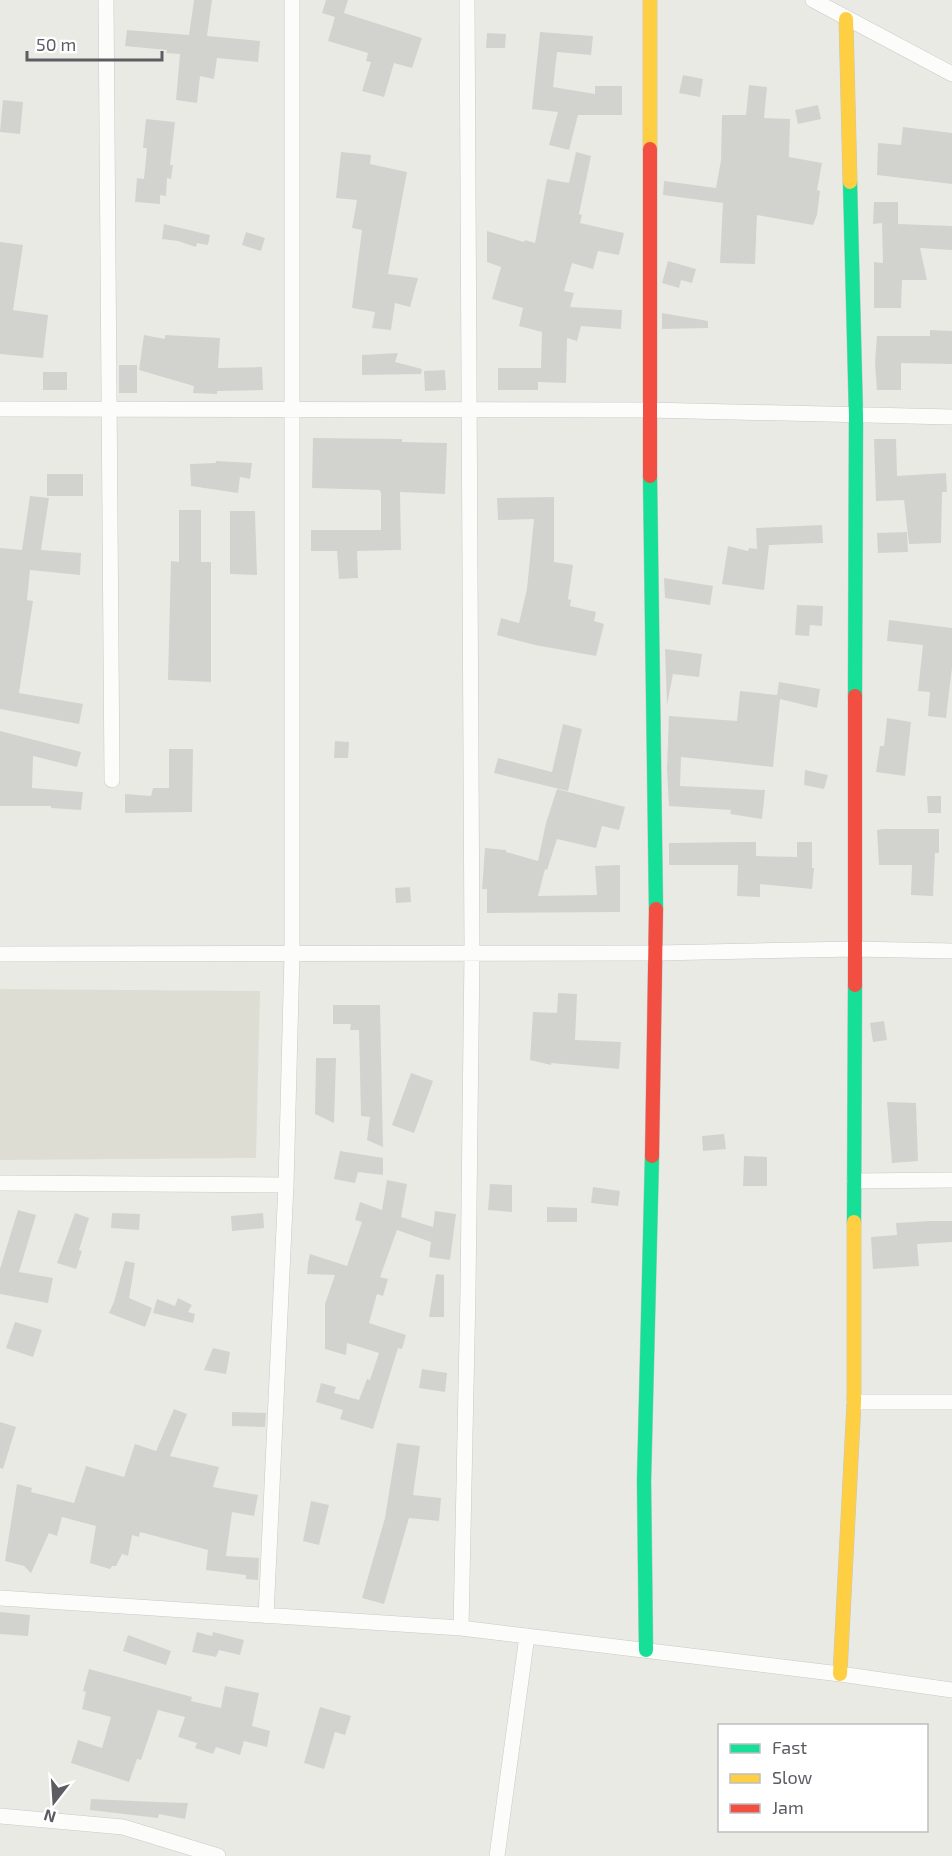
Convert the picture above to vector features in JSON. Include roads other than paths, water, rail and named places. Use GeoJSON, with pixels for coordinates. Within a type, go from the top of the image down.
{"type":"FeatureCollection","features":[{"type":"Feature","properties":{"kind":"street"},"geometry":{"type":"LineString","coordinates":[[106,0],[112,780]]}},
{"type":"Feature","properties":{"kind":"street"},"geometry":{"type":"LineString","coordinates":[[266,1616],[285,1185],[292,954],[291,0]]}},
{"type":"Feature","properties":{"kind":"street"},"geometry":{"type":"LineString","coordinates":[[461,1628],[472,952],[467,0]]}},
{"type":"Feature","properties":{"kind":"street"},"geometry":{"type":"LineString","coordinates":[[646,1650],[644,1481],[657,953],[650,410],[650,0]]}},
{"type":"Feature","properties":{"kind":"street"},"geometry":{"type":"LineString","coordinates":[[813,0],[952,74]]}},
{"type":"Feature","properties":{"kind":"street"},"geometry":{"type":"LineString","coordinates":[[840,1674],[854,1402],[856,416],[846,19]]}},
{"type":"Feature","properties":{"kind":"street"},"geometry":{"type":"LineString","coordinates":[[0,409],[650,410],[952,417]]}},
{"type":"Feature","properties":{"kind":"street"},"geometry":{"type":"LineString","coordinates":[[0,954],[657,953],[854,949],[952,951]]}},
{"type":"Feature","properties":{"kind":"street"},"geometry":{"type":"LineString","coordinates":[[854,1181],[952,1180]]}},
{"type":"Feature","properties":{"kind":"street"},"geometry":{"type":"LineString","coordinates":[[0,1183],[285,1185]]}},
{"type":"Feature","properties":{"kind":"street"},"geometry":{"type":"LineString","coordinates":[[854,1402],[952,1402]]}},
{"type":"Feature","properties":{"kind":"street"},"geometry":{"type":"LineString","coordinates":[[0,1598],[461,1628],[840,1674],[952,1690]]}},
{"type":"Feature","properties":{"kind":"street"},"geometry":{"type":"LineString","coordinates":[[497,1856],[527,1636]]}},
{"type":"Feature","properties":{"kind":"street"},"geometry":{"type":"LineString","coordinates":[[0,1816],[123,1827],[218,1856]]}}]}
